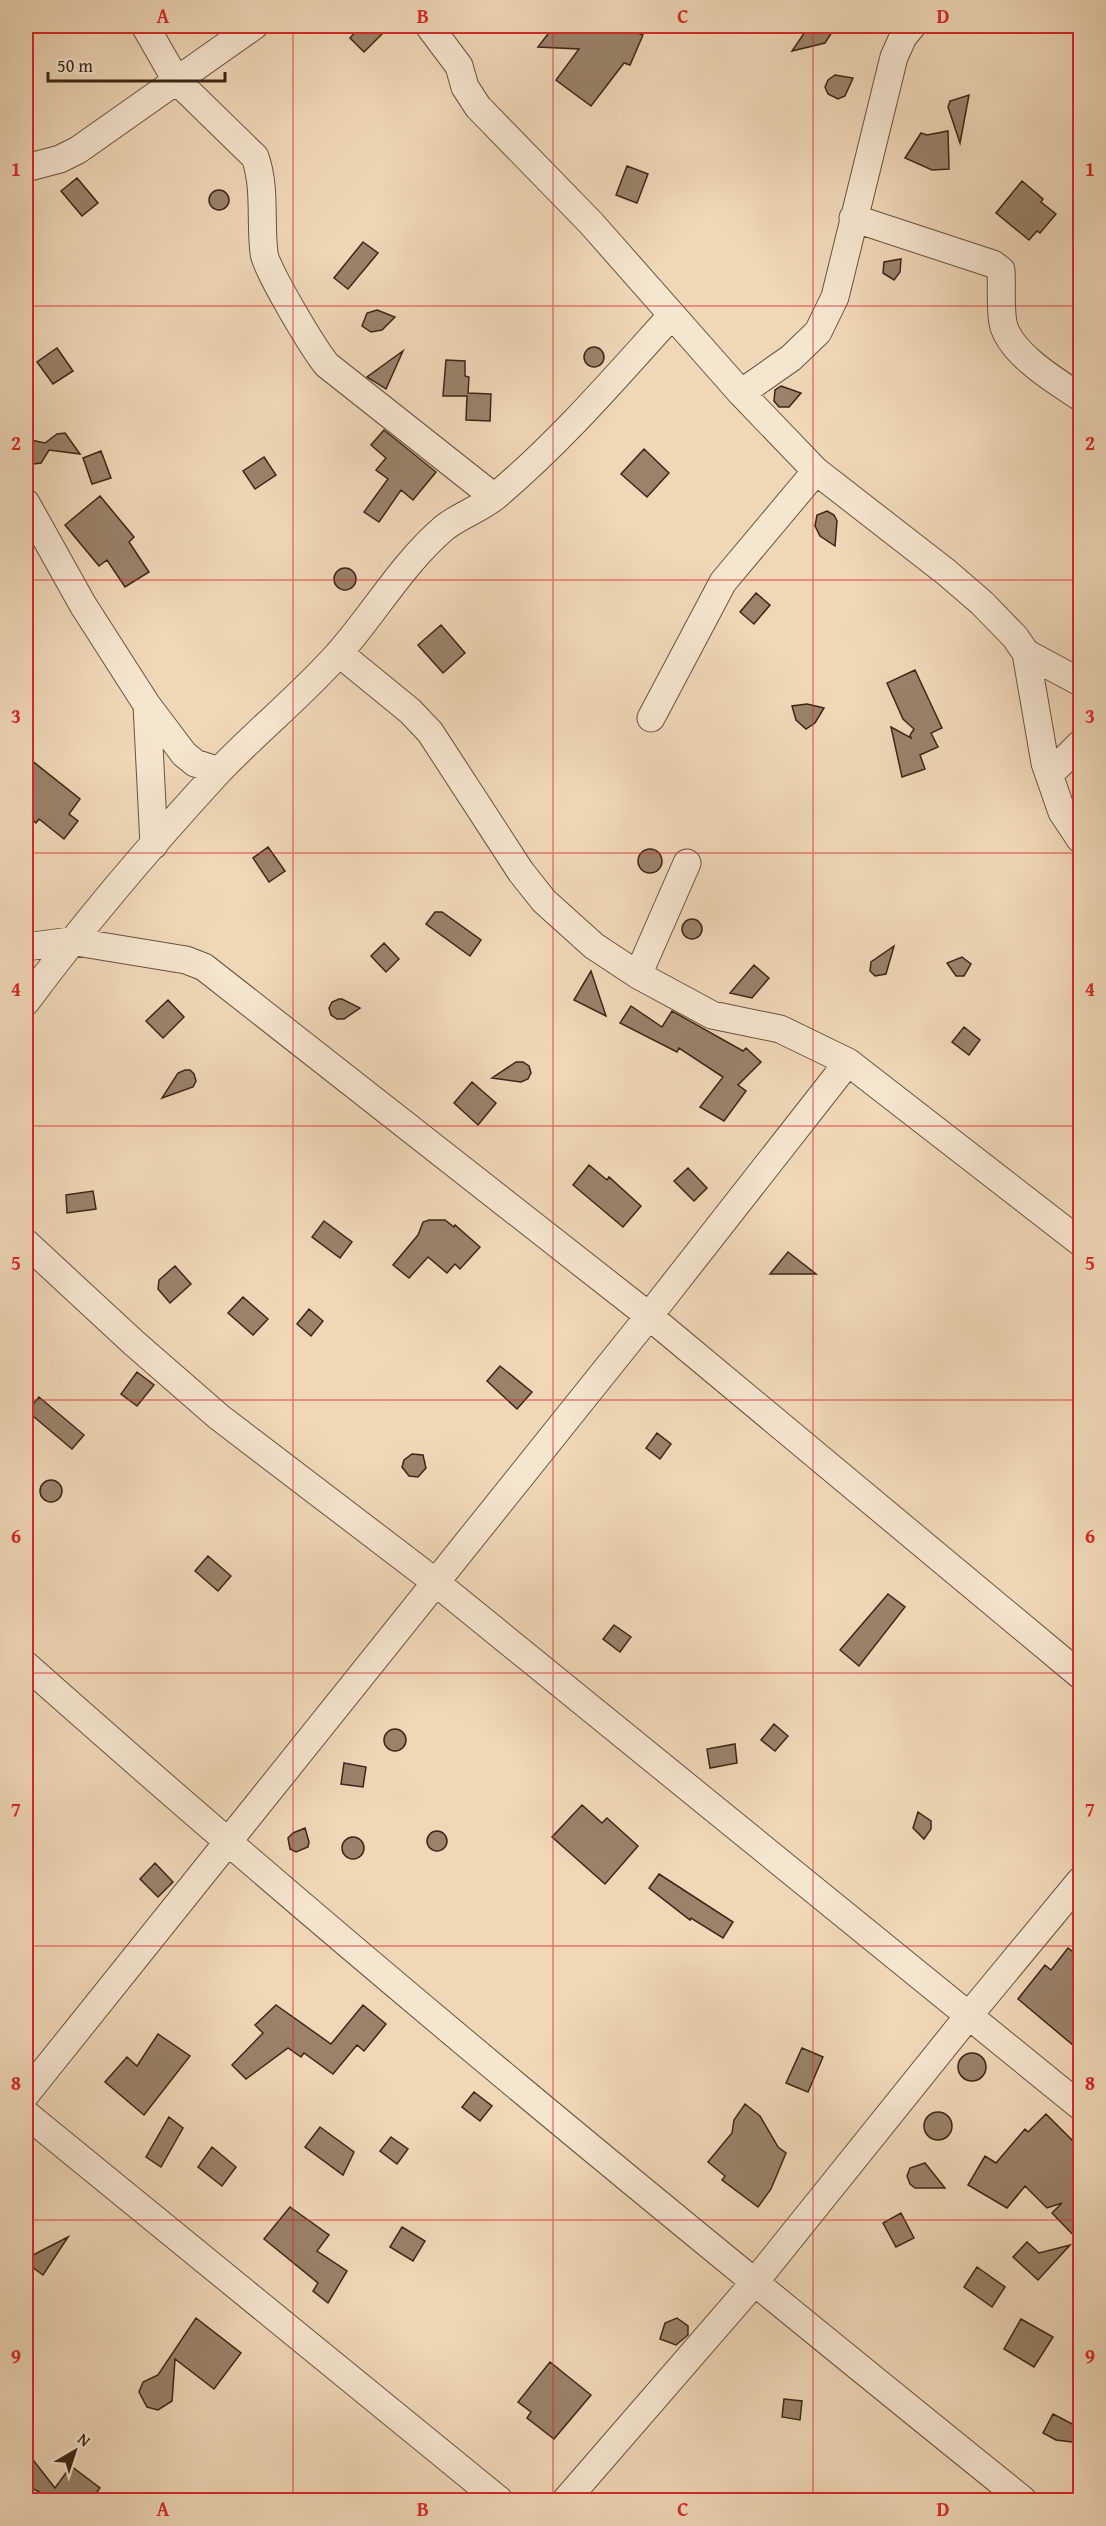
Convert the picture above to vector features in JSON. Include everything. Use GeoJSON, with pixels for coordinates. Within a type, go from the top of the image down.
{"type":"FeatureCollection","features":[{"type":"Feature","properties":{"kind":"street"},"geometry":{"type":"LineString","coordinates":[[145,26],[176,80],[255,157],[261,172],[264,256],[315,351],[327,365],[494,497]]}},
{"type":"Feature","properties":{"kind":"street"},"geometry":{"type":"LineString","coordinates":[[26,168],[60,159],[78,150],[254,26]]}},
{"type":"Feature","properties":{"kind":"street"},"geometry":{"type":"LineString","coordinates":[[429,26],[459,66],[465,87],[478,107],[591,223],[741,393],[816,471],[982,603],[1015,637],[1026,653],[1049,775],[1062,812],[1080,839]]}},
{"type":"Feature","properties":{"kind":"street"},"geometry":{"type":"LineString","coordinates":[[741,393],[791,358],[818,332],[835,297],[902,30]]}},
{"type":"Feature","properties":{"kind":"street"},"geometry":{"type":"LineString","coordinates":[[854,219],[993,264],[1001,270],[1003,324],[1008,334],[1038,370],[1080,397]]}},
{"type":"Feature","properties":{"kind":"street"},"geometry":{"type":"LineString","coordinates":[[26,1002],[70,941],[154,845],[219,771],[339,653],[419,553],[439,534],[494,497],[573,423],[672,315]]}},
{"type":"Feature","properties":{"kind":"street"},"geometry":{"type":"LineString","coordinates":[[651,718],[723,582],[816,471]]}},
{"type":"Feature","properties":{"kind":"street"},"geometry":{"type":"LineString","coordinates":[[26,503],[83,605],[147,705],[184,754],[195,763],[219,771]]}},
{"type":"Feature","properties":{"kind":"street"},"geometry":{"type":"LineString","coordinates":[[339,653],[410,711],[430,732],[520,872],[544,901],[594,946],[638,975],[712,1015],[780,1029],[848,1062],[1080,1242]]}},
{"type":"Feature","properties":{"kind":"street"},"geometry":{"type":"LineString","coordinates":[[1026,653],[1080,682]]}},
{"type":"Feature","properties":{"kind":"street"},"geometry":{"type":"LineString","coordinates":[[147,705],[154,845]]}},
{"type":"Feature","properties":{"kind":"street"},"geometry":{"type":"LineString","coordinates":[[1049,775],[1080,744]]}},
{"type":"Feature","properties":{"kind":"street"},"geometry":{"type":"LineString","coordinates":[[638,975],[687,863]]}},
{"type":"Feature","properties":{"kind":"street"},"geometry":{"type":"LineString","coordinates":[[26,947],[70,941],[186,960],[204,967],[649,1316],[1080,1675]]}},
{"type":"Feature","properties":{"kind":"street"},"geometry":{"type":"LineString","coordinates":[[26,2094],[434,1581],[649,1316],[848,1062]]}},
{"type":"Feature","properties":{"kind":"street"},"geometry":{"type":"LineString","coordinates":[[26,1243],[134,1343],[219,1417],[434,1581],[970,2014],[1080,2106]]}},
{"type":"Feature","properties":{"kind":"street"},"geometry":{"type":"LineString","coordinates":[[26,1665],[227,1843],[754,2283],[1023,2500]]}},
{"type":"Feature","properties":{"kind":"street"},"geometry":{"type":"LineString","coordinates":[[566,2500],[754,2283],[1080,1881]]}},
{"type":"Feature","properties":{"kind":"street"},"geometry":{"type":"LineString","coordinates":[[26,2114],[499,2500]]}},
{"type":"Feature","properties":{"kind":"building"},"geometry":{"type":"Polygon","coordinates":[[[361,26],[390,26],[364,52],[350,38],[361,26]]]}},
{"type":"Feature","properties":{"kind":"building"},"geometry":{"type":"Polygon","coordinates":[[[554,26],[619,26],[643,35],[630,65],[624,63],[591,106],[556,80],[579,49],[538,47],[554,26]]]}},
{"type":"Feature","properties":{"kind":"building"},"geometry":{"type":"Polygon","coordinates":[[[809,26],[836,26],[825,43],[792,51],[809,26]]]}},
{"type":"Feature","properties":{"kind":"building"},"geometry":{"type":"Polygon","coordinates":[[[835,75],[853,78],[845,96],[838,99],[828,94],[825,87],[828,80],[835,75]]]}},
{"type":"Feature","properties":{"kind":"building"},"geometry":{"type":"Polygon","coordinates":[[[969,95],[960,143],[948,107],[950,101],[969,95]]]}},
{"type":"Feature","properties":{"kind":"building"},"geometry":{"type":"Polygon","coordinates":[[[948,131],[949,169],[932,170],[905,158],[921,133],[927,135],[948,131]]]}},
{"type":"Feature","properties":{"kind":"building"},"geometry":{"type":"Polygon","coordinates":[[[627,166],[648,174],[637,203],[616,195],[627,166]]]}},
{"type":"Feature","properties":{"kind":"building"},"geometry":{"type":"Polygon","coordinates":[[[77,178],[98,203],[82,216],[61,191],[77,178]]]}},
{"type":"Feature","properties":{"kind":"building"},"geometry":{"type":"Polygon","coordinates":[[[1022,181],[1043,199],[1041,202],[1056,214],[1040,233],[1037,231],[1029,240],[996,213],[1022,181]]]}},
{"type":"Feature","properties":{"kind":"building"},"geometry":{"type":"Polygon","coordinates":[[[219,190],[226,193],[229,200],[226,207],[219,210],[212,207],[209,200],[212,193],[219,190]]]}},
{"type":"Feature","properties":{"kind":"building"},"geometry":{"type":"Polygon","coordinates":[[[363,242],[378,253],[348,289],[334,278],[363,242]]]}},
{"type":"Feature","properties":{"kind":"building"},"geometry":{"type":"Polygon","coordinates":[[[901,259],[900,272],[894,280],[883,273],[884,262],[901,259]]]}},
{"type":"Feature","properties":{"kind":"building"},"geometry":{"type":"Polygon","coordinates":[[[377,310],[395,317],[382,330],[371,332],[362,326],[367,313],[377,310]]]}},
{"type":"Feature","properties":{"kind":"building"},"geometry":{"type":"Polygon","coordinates":[[[594,347],[601,350],[604,357],[601,364],[594,367],[587,364],[584,357],[587,350],[594,347]]]}},
{"type":"Feature","properties":{"kind":"building"},"geometry":{"type":"Polygon","coordinates":[[[57,348],[73,371],[53,384],[37,362],[57,348]]]}},
{"type":"Feature","properties":{"kind":"building"},"geometry":{"type":"Polygon","coordinates":[[[403,351],[386,389],[367,377],[403,351]]]}},
{"type":"Feature","properties":{"kind":"building"},"geometry":{"type":"Polygon","coordinates":[[[446,360],[465,361],[465,376],[469,377],[468,393],[491,394],[490,421],[466,420],[467,396],[443,396],[446,360]]]}},
{"type":"Feature","properties":{"kind":"building"},"geometry":{"type":"Polygon","coordinates":[[[781,386],[801,393],[789,407],[779,407],[774,401],[775,390],[781,386]]]}},
{"type":"Feature","properties":{"kind":"building"},"geometry":{"type":"Polygon","coordinates":[[[384,430],[436,472],[413,500],[401,490],[379,522],[364,512],[388,479],[376,470],[386,458],[371,445],[384,430]]]}},
{"type":"Feature","properties":{"kind":"building"},"geometry":{"type":"Polygon","coordinates":[[[65,433],[80,454],[49,450],[41,463],[26,465],[26,439],[45,443],[57,434],[65,433]]]}},
{"type":"Feature","properties":{"kind":"building"},"geometry":{"type":"Polygon","coordinates":[[[644,449],[669,473],[647,497],[621,474],[644,449]]]}},
{"type":"Feature","properties":{"kind":"building"},"geometry":{"type":"Polygon","coordinates":[[[101,451],[111,478],[92,484],[83,458],[101,451]]]}},
{"type":"Feature","properties":{"kind":"building"},"geometry":{"type":"Polygon","coordinates":[[[264,457],[276,475],[255,489],[243,471],[264,457]]]}},
{"type":"Feature","properties":{"kind":"building"},"geometry":{"type":"Polygon","coordinates":[[[100,496],[134,537],[129,542],[149,572],[125,587],[107,560],[99,566],[65,525],[100,496]]]}},
{"type":"Feature","properties":{"kind":"building"},"geometry":{"type":"Polygon","coordinates":[[[827,511],[834,515],[837,521],[835,546],[820,536],[815,526],[817,515],[827,511]]]}},
{"type":"Feature","properties":{"kind":"building"},"geometry":{"type":"Polygon","coordinates":[[[345,568],[353,571],[356,579],[353,587],[345,590],[337,587],[334,579],[337,571],[345,568]]]}},
{"type":"Feature","properties":{"kind":"building"},"geometry":{"type":"Polygon","coordinates":[[[756,593],[770,605],[754,624],[740,612],[756,593]]]}},
{"type":"Feature","properties":{"kind":"building"},"geometry":{"type":"Polygon","coordinates":[[[441,625],[465,653],[443,673],[418,645],[441,625]]]}},
{"type":"Feature","properties":{"kind":"building"},"geometry":{"type":"Polygon","coordinates":[[[915,670],[942,728],[931,733],[938,747],[920,755],[925,769],[902,777],[891,727],[911,738],[910,735],[914,729],[903,719],[887,683],[915,670]]]}},
{"type":"Feature","properties":{"kind":"building"},"geometry":{"type":"Polygon","coordinates":[[[807,704],[824,708],[815,723],[806,729],[796,720],[792,706],[807,704]]]}},
{"type":"Feature","properties":{"kind":"building"},"geometry":{"type":"Polygon","coordinates":[[[26,756],[80,799],[69,814],[78,821],[64,839],[39,819],[36,823],[26,814],[26,756]]]}},
{"type":"Feature","properties":{"kind":"building"},"geometry":{"type":"Polygon","coordinates":[[[268,847],[285,871],[269,882],[253,858],[268,847]]]}},
{"type":"Feature","properties":{"kind":"building"},"geometry":{"type":"Polygon","coordinates":[[[650,849],[659,852],[662,861],[659,870],[650,873],[641,870],[638,861],[641,852],[650,849]]]}},
{"type":"Feature","properties":{"kind":"building"},"geometry":{"type":"Polygon","coordinates":[[[435,912],[442,912],[481,940],[470,956],[426,924],[435,912]]]}},
{"type":"Feature","properties":{"kind":"building"},"geometry":{"type":"Polygon","coordinates":[[[692,919],[699,922],[702,929],[699,936],[692,939],[685,936],[682,929],[685,922],[692,919]]]}},
{"type":"Feature","properties":{"kind":"building"},"geometry":{"type":"Polygon","coordinates":[[[384,943],[399,959],[386,972],[371,956],[384,943]]]}},
{"type":"Feature","properties":{"kind":"building"},"geometry":{"type":"Polygon","coordinates":[[[894,946],[886,974],[875,976],[870,971],[871,962],[894,946]]]}},
{"type":"Feature","properties":{"kind":"building"},"geometry":{"type":"Polygon","coordinates":[[[962,957],[971,964],[964,976],[956,976],[947,963],[962,957]]]}},
{"type":"Feature","properties":{"kind":"building"},"geometry":{"type":"Polygon","coordinates":[[[754,965],[769,978],[752,998],[730,993],[754,965]]]}},
{"type":"Feature","properties":{"kind":"building"},"geometry":{"type":"Polygon","coordinates":[[[591,971],[606,1016],[574,1000],[591,971]]]}},
{"type":"Feature","properties":{"kind":"building"},"geometry":{"type":"Polygon","coordinates":[[[339,999],[360,1008],[344,1019],[337,1019],[331,1015],[329,1008],[332,1002],[339,999]]]}},
{"type":"Feature","properties":{"kind":"building"},"geometry":{"type":"Polygon","coordinates":[[[168,1000],[184,1017],[163,1038],[146,1021],[168,1000]]]}},
{"type":"Feature","properties":{"kind":"building"},"geometry":{"type":"Polygon","coordinates":[[[631,1006],[662,1027],[672,1011],[743,1051],[746,1048],[761,1062],[738,1085],[746,1091],[724,1121],[700,1107],[723,1077],[679,1048],[677,1052],[620,1023],[631,1006]]]}},
{"type":"Feature","properties":{"kind":"building"},"geometry":{"type":"Polygon","coordinates":[[[964,1027],[980,1040],[969,1055],[952,1042],[964,1027]]]}},
{"type":"Feature","properties":{"kind":"building"},"geometry":{"type":"Polygon","coordinates":[[[516,1062],[523,1062],[529,1066],[531,1073],[528,1079],[521,1082],[492,1078],[516,1062]]]}},
{"type":"Feature","properties":{"kind":"building"},"geometry":{"type":"Polygon","coordinates":[[[190,1070],[194,1074],[196,1081],[193,1087],[162,1098],[178,1073],[190,1070]]]}},
{"type":"Feature","properties":{"kind":"building"},"geometry":{"type":"Polygon","coordinates":[[[472,1082],[496,1103],[478,1125],[454,1103],[472,1082]]]}},
{"type":"Feature","properties":{"kind":"building"},"geometry":{"type":"Polygon","coordinates":[[[589,1165],[607,1180],[609,1177],[641,1206],[623,1227],[573,1185],[589,1165]]]}},
{"type":"Feature","properties":{"kind":"building"},"geometry":{"type":"Polygon","coordinates":[[[688,1168],[707,1188],[694,1201],[674,1181],[688,1168]]]}},
{"type":"Feature","properties":{"kind":"building"},"geometry":{"type":"Polygon","coordinates":[[[93,1191],[96,1209],[67,1213],[66,1195],[93,1191]]]}},
{"type":"Feature","properties":{"kind":"building"},"geometry":{"type":"Polygon","coordinates":[[[445,1220],[454,1227],[455,1225],[480,1247],[460,1269],[455,1264],[447,1273],[428,1257],[409,1278],[393,1265],[418,1235],[423,1222],[445,1220]]]}},
{"type":"Feature","properties":{"kind":"building"},"geometry":{"type":"Polygon","coordinates":[[[324,1221],[352,1242],[340,1258],[312,1237],[324,1221]]]}},
{"type":"Feature","properties":{"kind":"building"},"geometry":{"type":"Polygon","coordinates":[[[788,1252],[816,1274],[770,1274],[788,1252]]]}},
{"type":"Feature","properties":{"kind":"building"},"geometry":{"type":"Polygon","coordinates":[[[175,1266],[191,1284],[170,1303],[158,1289],[159,1280],[175,1266]]]}},
{"type":"Feature","properties":{"kind":"building"},"geometry":{"type":"Polygon","coordinates":[[[243,1297],[268,1319],[253,1335],[228,1313],[243,1297]]]}},
{"type":"Feature","properties":{"kind":"building"},"geometry":{"type":"Polygon","coordinates":[[[309,1309],[323,1321],[311,1336],[297,1324],[309,1309]]]}},
{"type":"Feature","properties":{"kind":"building"},"geometry":{"type":"Polygon","coordinates":[[[500,1366],[532,1392],[517,1409],[487,1381],[500,1366]]]}},
{"type":"Feature","properties":{"kind":"building"},"geometry":{"type":"Polygon","coordinates":[[[137,1372],[154,1385],[137,1406],[121,1394],[137,1372]]]}},
{"type":"Feature","properties":{"kind":"building"},"geometry":{"type":"Polygon","coordinates":[[[39,1397],[84,1435],[72,1449],[27,1411],[39,1397]]]}},
{"type":"Feature","properties":{"kind":"building"},"geometry":{"type":"Polygon","coordinates":[[[657,1433],[671,1444],[660,1459],[646,1448],[657,1433]]]}},
{"type":"Feature","properties":{"kind":"building"},"geometry":{"type":"Polygon","coordinates":[[[412,1454],[423,1455],[426,1468],[418,1477],[409,1476],[402,1467],[404,1460],[412,1454]]]}},
{"type":"Feature","properties":{"kind":"building"},"geometry":{"type":"Polygon","coordinates":[[[51,1480],[59,1483],[62,1491],[59,1499],[51,1502],[43,1499],[40,1491],[43,1483],[51,1480]]]}},
{"type":"Feature","properties":{"kind":"building"},"geometry":{"type":"Polygon","coordinates":[[[208,1556],[231,1576],[218,1591],[195,1571],[208,1556]]]}},
{"type":"Feature","properties":{"kind":"building"},"geometry":{"type":"Polygon","coordinates":[[[888,1594],[905,1607],[859,1666],[840,1650],[888,1594]]]}},
{"type":"Feature","properties":{"kind":"building"},"geometry":{"type":"Polygon","coordinates":[[[614,1625],[631,1637],[620,1652],[603,1639],[614,1625]]]}},
{"type":"Feature","properties":{"kind":"building"},"geometry":{"type":"Polygon","coordinates":[[[774,1724],[788,1736],[775,1751],[761,1740],[774,1724]]]}},
{"type":"Feature","properties":{"kind":"building"},"geometry":{"type":"Polygon","coordinates":[[[395,1729],[405,1736],[406,1740],[399,1750],[395,1751],[385,1744],[384,1740],[391,1730],[395,1729]]]}},
{"type":"Feature","properties":{"kind":"building"},"geometry":{"type":"Polygon","coordinates":[[[735,1744],[737,1763],[710,1768],[707,1749],[735,1744]]]}},
{"type":"Feature","properties":{"kind":"building"},"geometry":{"type":"Polygon","coordinates":[[[344,1763],[366,1767],[363,1787],[341,1784],[344,1763]]]}},
{"type":"Feature","properties":{"kind":"building"},"geometry":{"type":"Polygon","coordinates":[[[582,1805],[602,1823],[607,1818],[638,1846],[605,1884],[552,1837],[582,1805]]]}},
{"type":"Feature","properties":{"kind":"building"},"geometry":{"type":"Polygon","coordinates":[[[918,1812],[931,1821],[931,1829],[924,1839],[913,1828],[918,1812]]]}},
{"type":"Feature","properties":{"kind":"building"},"geometry":{"type":"Polygon","coordinates":[[[305,1828],[308,1847],[296,1852],[290,1849],[288,1838],[305,1828]]]}},
{"type":"Feature","properties":{"kind":"building"},"geometry":{"type":"Polygon","coordinates":[[[433,1831],[441,1831],[447,1837],[447,1845],[441,1851],[433,1851],[427,1845],[427,1837],[433,1831]]]}},
{"type":"Feature","properties":{"kind":"building"},"geometry":{"type":"Polygon","coordinates":[[[353,1837],[363,1844],[364,1848],[357,1858],[353,1859],[343,1852],[342,1848],[349,1838],[353,1837]]]}},
{"type":"Feature","properties":{"kind":"building"},"geometry":{"type":"Polygon","coordinates":[[[155,1863],[173,1882],[158,1897],[140,1879],[155,1863]]]}},
{"type":"Feature","properties":{"kind":"building"},"geometry":{"type":"Polygon","coordinates":[[[659,1874],[733,1922],[723,1938],[691,1918],[690,1920],[649,1888],[659,1874]]]}},
{"type":"Feature","properties":{"kind":"building"},"geometry":{"type":"Polygon","coordinates":[[[1068,1948],[1080,1957],[1080,2051],[1018,1999],[1045,1965],[1051,1970],[1068,1948]]]}},
{"type":"Feature","properties":{"kind":"building"},"geometry":{"type":"Polygon","coordinates":[[[276,2005],[331,2044],[363,2005],[386,2024],[364,2051],[357,2045],[333,2074],[304,2053],[301,2057],[288,2048],[246,2079],[232,2065],[263,2033],[255,2025],[276,2005]]]}},
{"type":"Feature","properties":{"kind":"building"},"geometry":{"type":"Polygon","coordinates":[[[158,2034],[190,2056],[144,2115],[105,2082],[127,2057],[137,2066],[158,2034]]]}},
{"type":"Feature","properties":{"kind":"building"},"geometry":{"type":"Polygon","coordinates":[[[802,2048],[823,2057],[808,2092],[786,2083],[802,2048]]]}},
{"type":"Feature","properties":{"kind":"building"},"geometry":{"type":"Polygon","coordinates":[[[972,2053],[982,2057],[986,2067],[982,2077],[972,2081],[962,2077],[958,2067],[962,2057],[972,2053]]]}},
{"type":"Feature","properties":{"kind":"building"},"geometry":{"type":"Polygon","coordinates":[[[474,2092],[492,2106],[480,2121],[462,2107],[474,2092]]]}},
{"type":"Feature","properties":{"kind":"building"},"geometry":{"type":"Polygon","coordinates":[[[745,2104],[760,2116],[778,2147],[786,2153],[771,2189],[758,2207],[722,2180],[725,2176],[708,2162],[732,2133],[734,2120],[745,2104]]]}},
{"type":"Feature","properties":{"kind":"building"},"geometry":{"type":"Polygon","coordinates":[[[938,2112],[948,2116],[952,2126],[948,2136],[938,2140],[928,2136],[924,2126],[928,2116],[938,2112]]]}},
{"type":"Feature","properties":{"kind":"building"},"geometry":{"type":"Polygon","coordinates":[[[1046,2114],[1080,2148],[1080,2242],[1052,2213],[1062,2203],[1047,2208],[1025,2186],[1007,2208],[968,2185],[985,2156],[996,2163],[1025,2129],[1028,2132],[1046,2114]]]}},
{"type":"Feature","properties":{"kind":"building"},"geometry":{"type":"Polygon","coordinates":[[[169,2117],[183,2128],[161,2167],[146,2157],[169,2117]]]}},
{"type":"Feature","properties":{"kind":"building"},"geometry":{"type":"Polygon","coordinates":[[[320,2127],[354,2152],[343,2175],[305,2147],[320,2127]]]}},
{"type":"Feature","properties":{"kind":"building"},"geometry":{"type":"Polygon","coordinates":[[[391,2137],[408,2149],[397,2164],[380,2151],[391,2137]]]}},
{"type":"Feature","properties":{"kind":"building"},"geometry":{"type":"Polygon","coordinates":[[[212,2147],[236,2167],[222,2186],[198,2167],[212,2147]]]}},
{"type":"Feature","properties":{"kind":"building"},"geometry":{"type":"Polygon","coordinates":[[[925,2163],[945,2188],[915,2188],[910,2184],[907,2176],[910,2168],[925,2163]]]}},
{"type":"Feature","properties":{"kind":"building"},"geometry":{"type":"Polygon","coordinates":[[[290,2207],[329,2235],[317,2251],[347,2271],[328,2303],[313,2291],[318,2283],[264,2239],[290,2207]]]}},
{"type":"Feature","properties":{"kind":"building"},"geometry":{"type":"Polygon","coordinates":[[[901,2213],[914,2238],[896,2247],[883,2223],[901,2213]]]}},
{"type":"Feature","properties":{"kind":"building"},"geometry":{"type":"Polygon","coordinates":[[[402,2227],[425,2241],[413,2261],[390,2247],[402,2227]]]}},
{"type":"Feature","properties":{"kind":"building"},"geometry":{"type":"Polygon","coordinates":[[[68,2237],[43,2275],[32,2267],[33,2255],[68,2237]]]}},
{"type":"Feature","properties":{"kind":"building"},"geometry":{"type":"Polygon","coordinates":[[[1027,2242],[1039,2253],[1070,2245],[1038,2280],[1013,2257],[1027,2242]]]}},
{"type":"Feature","properties":{"kind":"building"},"geometry":{"type":"Polygon","coordinates":[[[977,2267],[1005,2287],[992,2307],[964,2287],[977,2267]]]}},
{"type":"Feature","properties":{"kind":"building"},"geometry":{"type":"Polygon","coordinates":[[[196,2318],[241,2353],[214,2389],[175,2359],[172,2401],[158,2410],[147,2407],[139,2392],[143,2382],[158,2375],[196,2318]]]}},
{"type":"Feature","properties":{"kind":"building"},"geometry":{"type":"Polygon","coordinates":[[[677,2318],[688,2326],[688,2335],[676,2345],[660,2339],[665,2323],[677,2318]]]}},
{"type":"Feature","properties":{"kind":"building"},"geometry":{"type":"Polygon","coordinates":[[[1021,2319],[1053,2337],[1034,2367],[1004,2349],[1021,2319]]]}},
{"type":"Feature","properties":{"kind":"building"},"geometry":{"type":"Polygon","coordinates":[[[550,2362],[591,2395],[554,2439],[527,2418],[531,2412],[518,2402],[550,2362]]]}},
{"type":"Feature","properties":{"kind":"building"},"geometry":{"type":"Polygon","coordinates":[[[784,2399],[802,2401],[800,2420],[782,2417],[784,2399]]]}},
{"type":"Feature","properties":{"kind":"building"},"geometry":{"type":"Polygon","coordinates":[[[1053,2414],[1080,2428],[1080,2443],[1056,2440],[1043,2433],[1053,2414]]]}},
{"type":"Feature","properties":{"kind":"building"},"geometry":{"type":"Polygon","coordinates":[[[26,2451],[55,2488],[71,2466],[100,2488],[91,2500],[47,2500],[49,2497],[26,2485],[26,2451]]]}}]}
